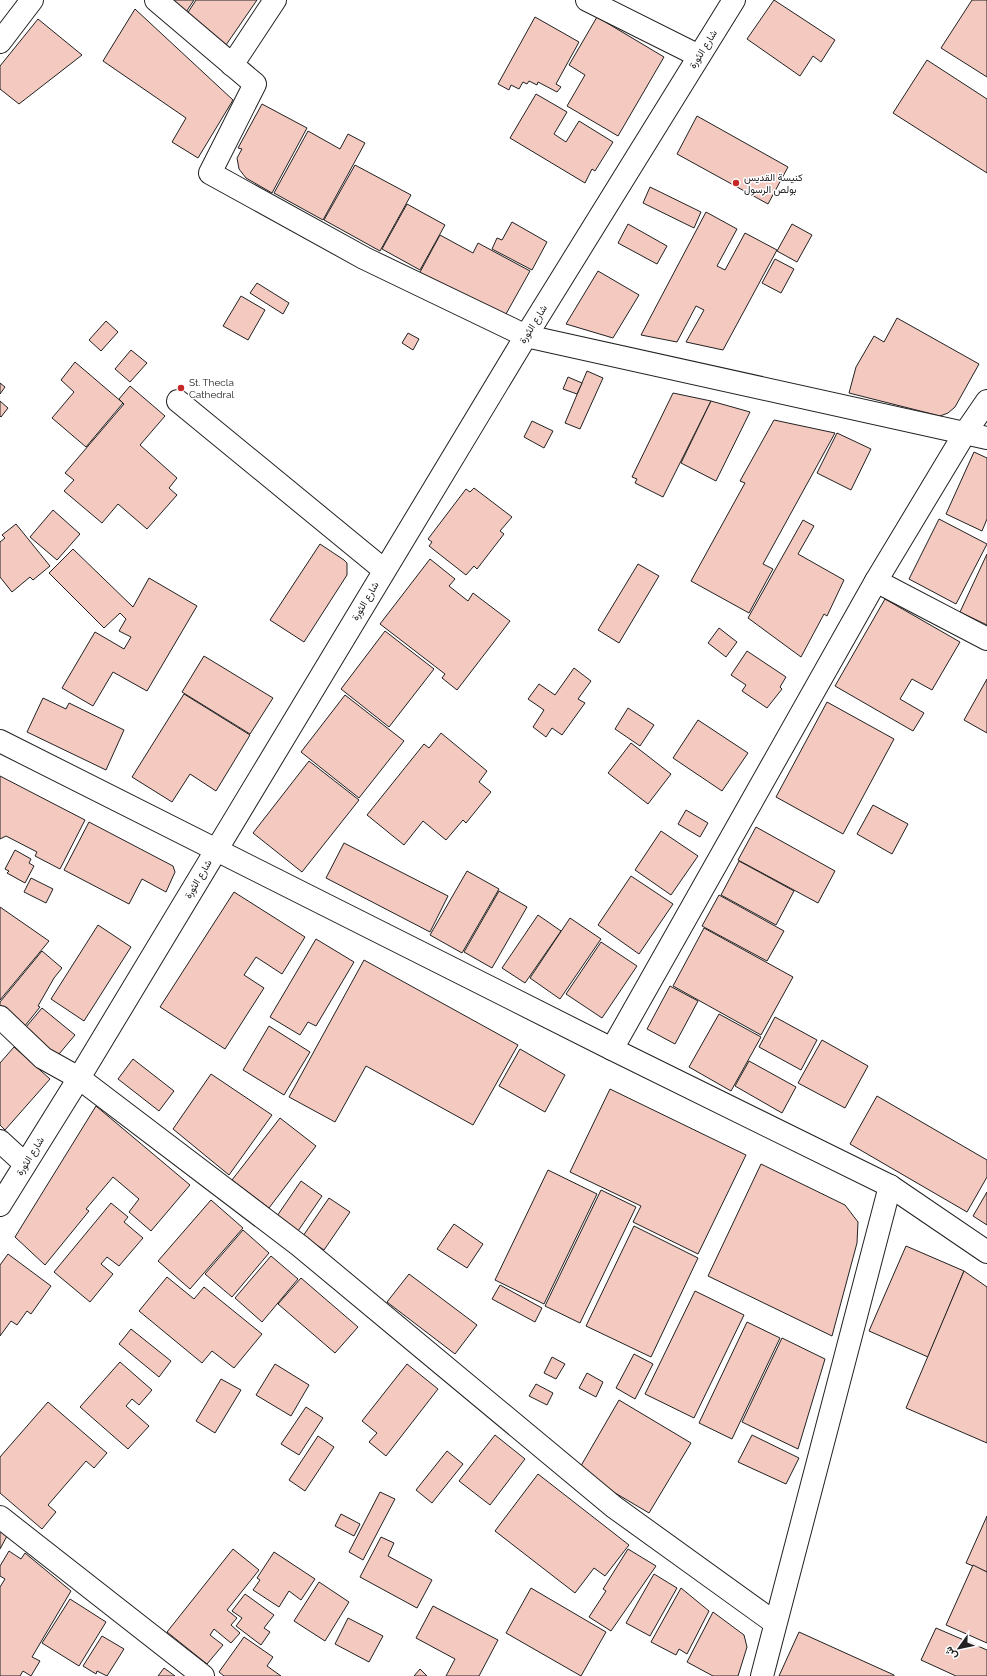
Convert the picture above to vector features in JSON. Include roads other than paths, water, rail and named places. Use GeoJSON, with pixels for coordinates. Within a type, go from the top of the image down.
{"type":"FeatureCollection","features":[{"type":"Feature","properties":{"kind":"street"},"geometry":{"type":"LineString","coordinates":[[0,42],[32,0]]}},
{"type":"Feature","properties":{"kind":"street"},"geometry":{"type":"LineString","coordinates":[[156,0],[255,84],[210,173],[364,258],[526,336],[987,438]]}},
{"type":"Feature","properties":{"kind":"street"},"geometry":{"type":"LineString","coordinates":[[232,65],[275,0]]}},
{"type":"Feature","properties":{"kind":"street"},"geometry":{"type":"LineString","coordinates":[[587,0],[699,56]]}},
{"type":"Feature","properties":{"kind":"street","name":"شارع الثورة"},"geometry":{"type":"LineString","coordinates":[[0,1205],[79,1078],[526,336],[734,0]]}},
{"type":"Feature","properties":{"kind":"street"},"geometry":{"type":"LineString","coordinates":[[178,401],[384,570]]}},
{"type":"Feature","properties":{"kind":"street"},"geometry":{"type":"LineString","coordinates":[[612,1048],[876,581],[965,433],[987,401]]}},
{"type":"Feature","properties":{"kind":"street"},"geometry":{"type":"LineString","coordinates":[[876,581],[987,639]]}},
{"type":"Feature","properties":{"kind":"street"},"geometry":{"type":"LineString","coordinates":[[0,741],[215,850],[890,1186],[987,1252]]}},
{"type":"Feature","properties":{"kind":"street"},"geometry":{"type":"LineString","coordinates":[[0,1017],[43,1058],[79,1078],[300,1246],[614,1507],[775,1623]]}},
{"type":"Feature","properties":{"kind":"street"},"geometry":{"type":"LineString","coordinates":[[0,1141],[25,1164]]}},
{"type":"Feature","properties":{"kind":"street"},"geometry":{"type":"LineString","coordinates":[[762,1676],[890,1186]]}},
{"type":"Feature","properties":{"kind":"street"},"geometry":{"type":"LineString","coordinates":[[0,1517],[203,1676]]}},
{"type":"Feature","properties":{"kind":"place","name":"كنيسة القديس بولص الرسول"},"geometry":{"type":"Point","coordinates":[736,183]}},
{"type":"Feature","properties":{"kind":"place","name":"St. Thecla Cathedral"},"geometry":{"type":"Point","coordinates":[181,388]}}]}
